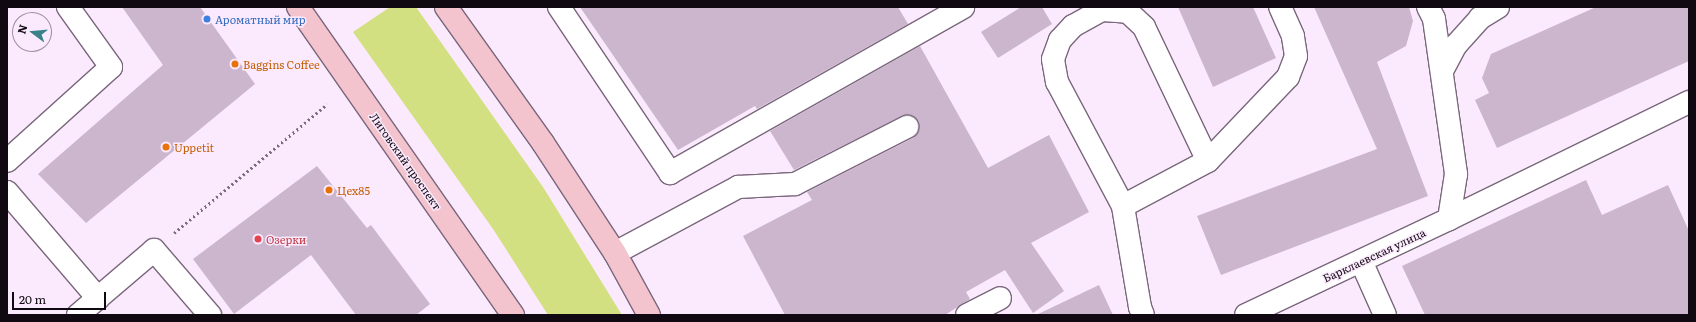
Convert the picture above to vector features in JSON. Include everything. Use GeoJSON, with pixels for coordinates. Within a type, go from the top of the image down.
{"type":"FeatureCollection","features":[{"type":"Feature","properties":{"kind":"main road","name":"Лиговский проспект"},"geometry":{"type":"LineString","coordinates":[[298,7],[513,315]]}},
{"type":"Feature","properties":{"kind":"main road"},"geometry":{"type":"LineString","coordinates":[[446,7],[543,143],[615,253],[650,315]]}},
{"type":"Feature","properties":{"kind":"street"},"geometry":{"type":"LineString","coordinates":[[7,161],[112,67],[68,7]]}},
{"type":"Feature","properties":{"kind":"street"},"geometry":{"type":"LineString","coordinates":[[559,7],[670,173],[963,7]]}},
{"type":"Feature","properties":{"kind":"street"},"geometry":{"type":"LineString","coordinates":[[1123,206],[1208,161],[1288,77],[1296,56],[1293,36],[1280,7]]}},
{"type":"Feature","properties":{"kind":"street"},"geometry":{"type":"LineString","coordinates":[[1428,7],[1434,19],[1443,69],[1456,174],[1450,219]]}},
{"type":"Feature","properties":{"kind":"street"},"geometry":{"type":"LineString","coordinates":[[1443,69],[1456,45],[1480,18],[1498,7]]}},
{"type":"Feature","properties":{"kind":"street"},"geometry":{"type":"LineString","coordinates":[[1144,315],[1140,307],[1123,206],[1057,82],[1053,59],[1060,40],[1073,26],[1102,10],[1128,10],[1144,27],[1208,161]]}},
{"type":"Feature","properties":{"kind":"street","name":"Барклаевская улица"},"geometry":{"type":"LineString","coordinates":[[1246,315],[1450,219],[1689,102]]}},
{"type":"Feature","properties":{"kind":"street"},"geometry":{"type":"LineString","coordinates":[[615,253],[738,187],[795,184],[907,126]]}},
{"type":"Feature","properties":{"kind":"street"},"geometry":{"type":"LineString","coordinates":[[7,192],[98,298]]}},
{"type":"Feature","properties":{"kind":"street"},"geometry":{"type":"LineString","coordinates":[[78,315],[154,250],[210,315]]}},
{"type":"Feature","properties":{"kind":"street"},"geometry":{"type":"LineString","coordinates":[[1361,261],[1385,315]]}},
{"type":"Feature","properties":{"kind":"street"},"geometry":{"type":"LineString","coordinates":[[967,315],[1000,298]]}},
{"type":"Feature","properties":{"kind":"path"},"geometry":{"type":"LineString","coordinates":[[154,250],[327,104]]}},
{"type":"Feature","properties":{"kind":"green space"},"geometry":{"type":"Polygon","coordinates":[[[390,7],[416,7],[543,187],[622,315],[548,315],[493,229],[353,32],[390,7]]]}},
{"type":"Feature","properties":{"kind":"building"},"geometry":{"type":"Polygon","coordinates":[[[122,7],[200,7],[255,84],[86,223],[38,174],[163,65],[122,7]]]}},
{"type":"Feature","properties":{"kind":"building"},"geometry":{"type":"Polygon","coordinates":[[[580,7],[898,7],[908,24],[757,109],[755,106],[678,150],[580,7]]]}},
{"type":"Feature","properties":{"kind":"building"},"geometry":{"type":"Polygon","coordinates":[[[1021,7],[1042,7],[1052,24],[998,58],[981,32],[1021,7]]]}},
{"type":"Feature","properties":{"kind":"building"},"geometry":{"type":"Polygon","coordinates":[[[1178,7],[1253,7],[1276,58],[1213,87],[1178,7]]]}},
{"type":"Feature","properties":{"kind":"building"},"geometry":{"type":"Polygon","coordinates":[[[1314,7],[1409,7],[1413,21],[1406,46],[1377,62],[1428,196],[1221,275],[1197,216],[1377,149],[1314,7]]]}},
{"type":"Feature","properties":{"kind":"building"},"geometry":{"type":"Polygon","coordinates":[[[1596,7],[1689,7],[1689,61],[1497,148],[1475,100],[1489,93],[1482,78],[1491,54],[1596,7]]]}},
{"type":"Feature","properties":{"kind":"building"},"geometry":{"type":"Polygon","coordinates":[[[920,46],[988,168],[1049,135],[1089,212],[1031,243],[1064,291],[1033,313],[1005,270],[966,292],[970,299],[945,315],[785,315],[743,236],[812,200],[807,192],[913,138],[919,127],[914,117],[902,116],[794,170],[770,131],[920,46]]]}},
{"type":"Feature","properties":{"kind":"building"},"geometry":{"type":"Polygon","coordinates":[[[317,166],[367,228],[371,225],[430,304],[416,315],[356,315],[311,255],[234,314],[193,259],[317,166]]]}},
{"type":"Feature","properties":{"kind":"building"},"geometry":{"type":"Polygon","coordinates":[[[1586,180],[1602,215],[1668,185],[1689,231],[1689,315],[1425,315],[1402,266],[1586,180]]]}},
{"type":"Feature","properties":{"kind":"building"},"geometry":{"type":"Polygon","coordinates":[[[1099,285],[1113,315],[1036,315],[1099,285]]]}},
{"type":"Feature","properties":{"kind":"place","name":"Ароматный мир"},"geometry":{"type":"Point","coordinates":[207,19]}},
{"type":"Feature","properties":{"kind":"place","name":"Baggins Coffee"},"geometry":{"type":"Point","coordinates":[235,64]}},
{"type":"Feature","properties":{"kind":"place","name":"Uppetit"},"geometry":{"type":"Point","coordinates":[166,147]}},
{"type":"Feature","properties":{"kind":"place","name":"Цех85"},"geometry":{"type":"Point","coordinates":[329,190]}},
{"type":"Feature","properties":{"kind":"place","name":"Озерки"},"geometry":{"type":"Point","coordinates":[258,239]}}]}
